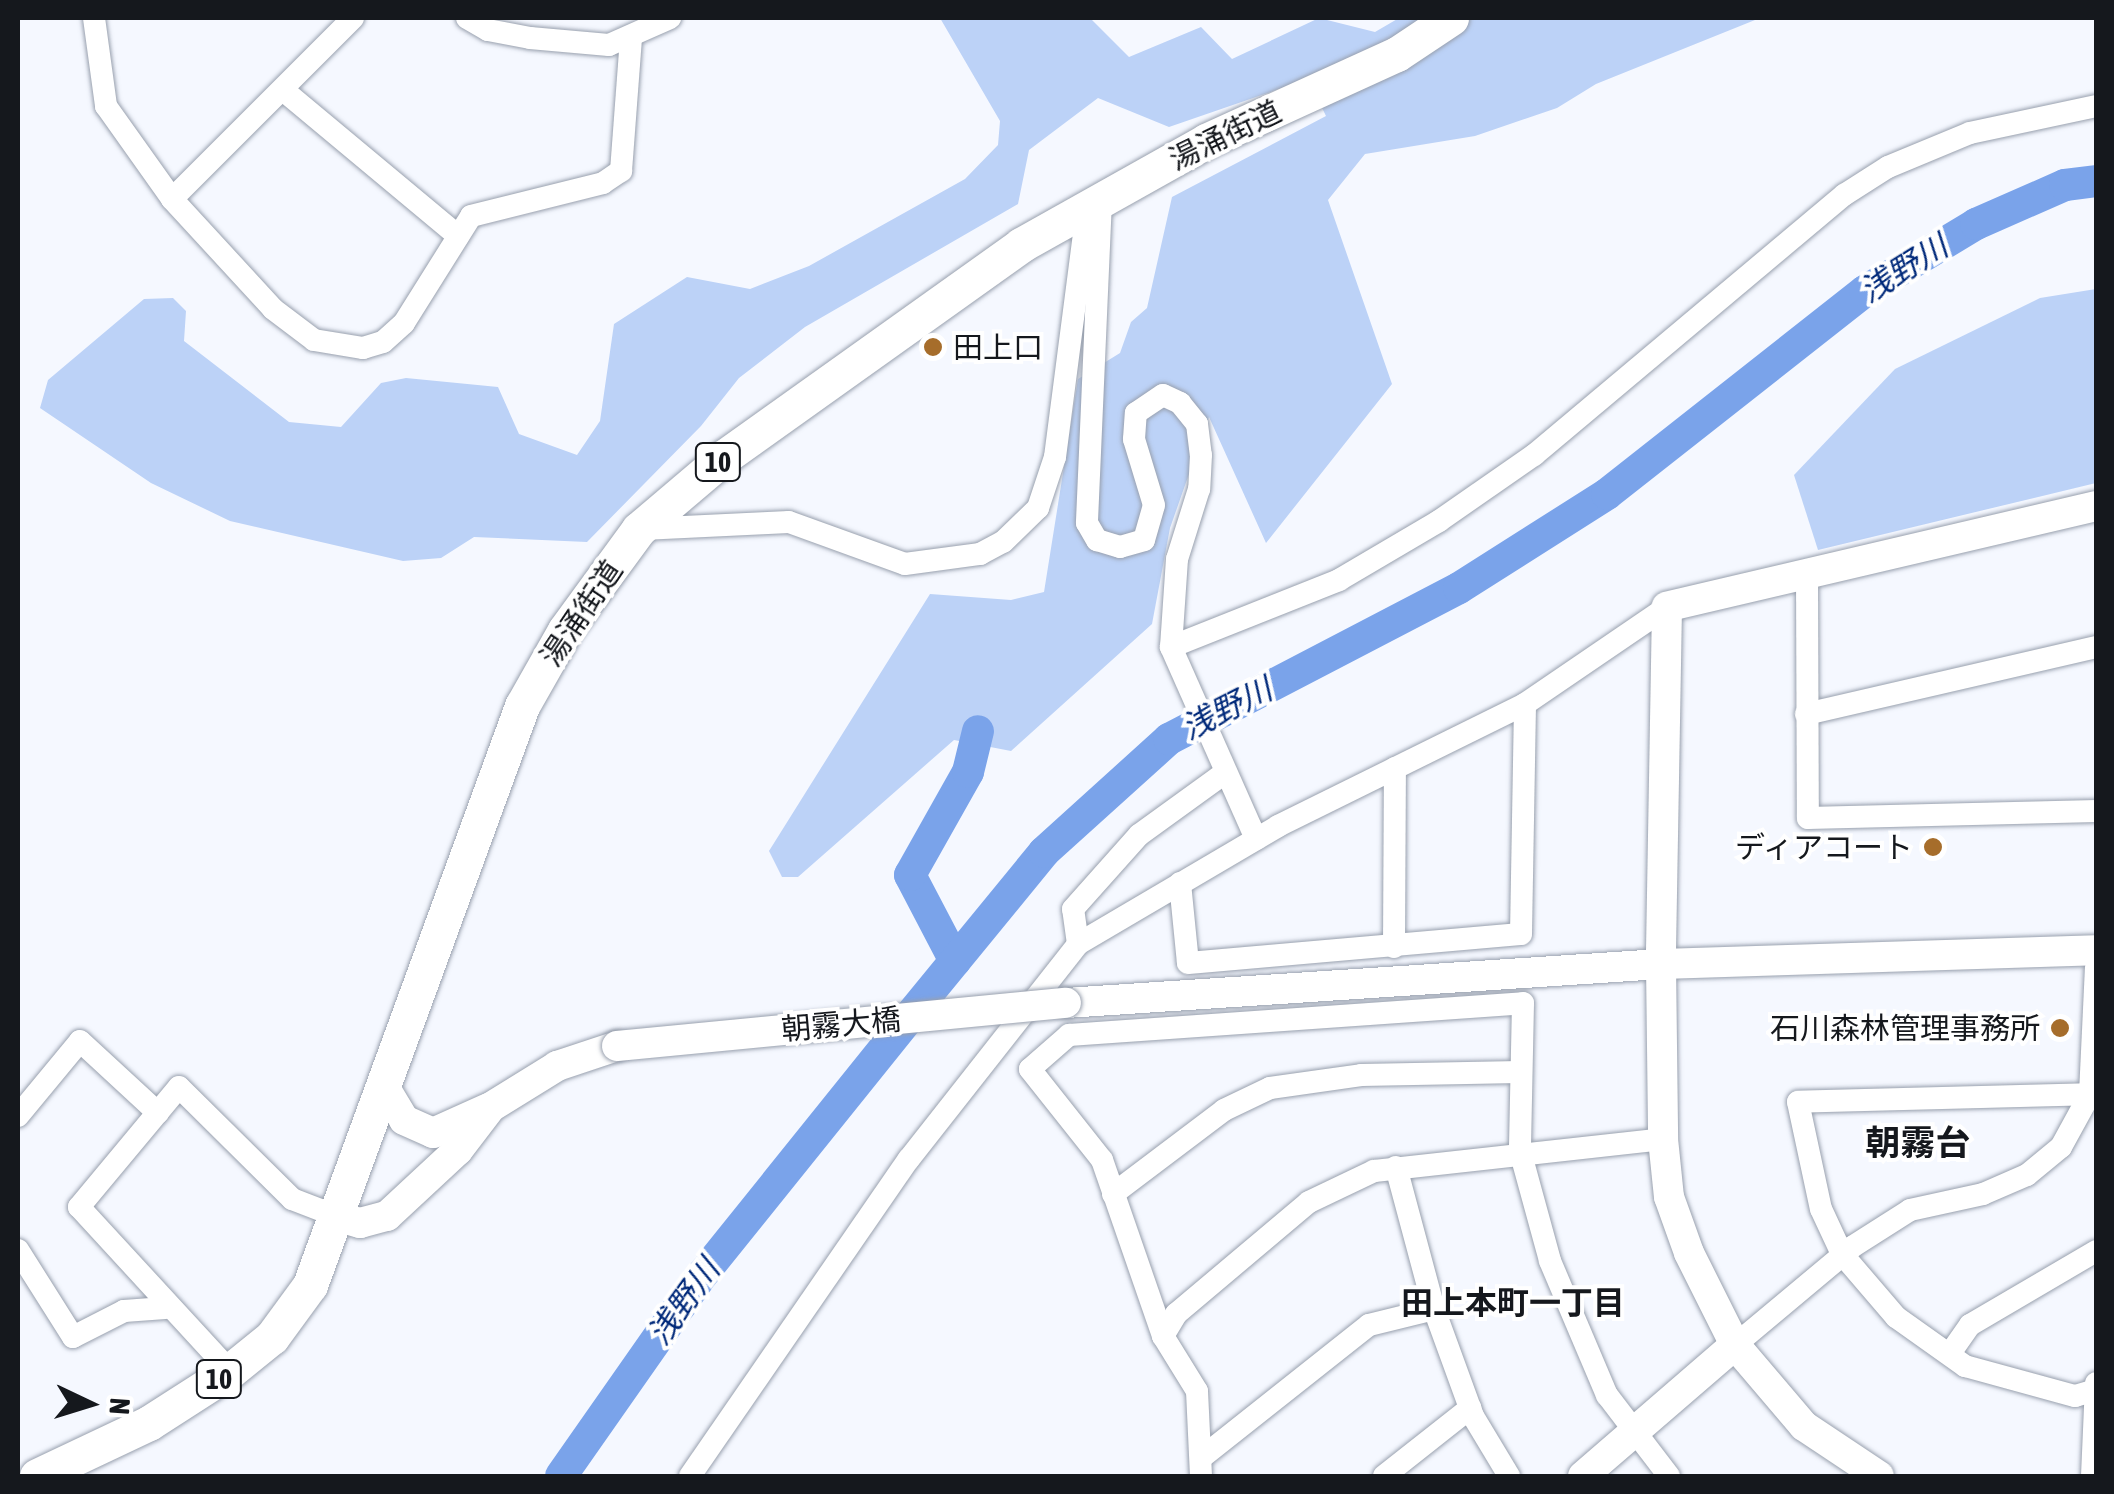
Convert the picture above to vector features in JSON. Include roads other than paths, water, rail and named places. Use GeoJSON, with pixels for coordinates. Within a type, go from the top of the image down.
{"type":"FeatureCollection","features":[{"type":"Feature","properties":{"kind":"main road","name":"湯涌街道"},"geometry":{"type":"LineString","coordinates":[[38,1476],[150,1423],[230,1371],[272,1338],[310,1285],[339,1217],[522,706],[566,630],[639,529],[724,457],[1021,245],[1206,141],[1397,54],[1451,18]]}},
{"type":"Feature","properties":{"kind":"street"},"geometry":{"type":"LineString","coordinates":[[94,18],[106,106],[172,198],[272,309],[314,340],[363,348],[383,342],[404,323],[471,216],[492,206],[589,186],[621,171],[630,38]]}},
{"type":"Feature","properties":{"kind":"street"},"geometry":{"type":"LineString","coordinates":[[172,198],[353,18]]}},
{"type":"Feature","properties":{"kind":"street"},"geometry":{"type":"LineString","coordinates":[[467,18],[488,30],[530,38],[610,45],[670,18]]}},
{"type":"Feature","properties":{"kind":"street"},"geometry":{"type":"LineString","coordinates":[[283,90],[458,236]]}},
{"type":"Feature","properties":{"kind":"street"},"geometry":{"type":"LineString","coordinates":[[1174,657],[1339,580],[1439,521],[1534,455],[1830,207],[1888,167],[1970,133],[2096,106]]}},
{"type":"Feature","properties":{"kind":"street"},"geometry":{"type":"LineString","coordinates":[[639,529],[790,522],[904,564],[980,554],[1003,542],[1038,508],[1055,457],[1094,205]]}},
{"type":"Feature","properties":{"kind":"street"},"geometry":{"type":"LineString","coordinates":[[1094,205],[1094,463],[1083,508],[1097,540],[1120,547],[1144,540],[1154,504],[1134,439],[1136,413],[1164,396],[1180,403],[1197,424],[1202,455],[1199,489],[1177,559],[1174,657],[1256,839]]}},
{"type":"Feature","properties":{"kind":"street"},"geometry":{"type":"LineString","coordinates":[[690,1476],[909,1159],[1078,944],[1256,839],[1525,704],[1668,607],[2096,506]]}},
{"type":"Feature","properties":{"kind":"street"},"geometry":{"type":"LineString","coordinates":[[1807,574],[1808,818],[2096,811]]}},
{"type":"Feature","properties":{"kind":"street"},"geometry":{"type":"LineString","coordinates":[[1668,607],[1661,964],[1663,1139],[1669,1197],[1735,1345],[1804,1426],[1879,1476]]}},
{"type":"Feature","properties":{"kind":"street"},"geometry":{"type":"LineString","coordinates":[[1806,714],[2096,647]]}},
{"type":"Feature","properties":{"kind":"street"},"geometry":{"type":"LineString","coordinates":[[1180,883],[1188,962],[1521,934],[1525,704]]}},
{"type":"Feature","properties":{"kind":"street"},"geometry":{"type":"LineString","coordinates":[[1394,947],[1395,768]]}},
{"type":"Feature","properties":{"kind":"street"},"geometry":{"type":"LineString","coordinates":[[1078,944],[1074,909],[1139,835],[1225,769]]}},
{"type":"Feature","properties":{"kind":"street","name":"朝霧大橋"},"geometry":{"type":"LineString","coordinates":[[491,1107],[556,1066],[617,1046],[1066,1003],[1661,964],[2096,950]]}},
{"type":"Feature","properties":{"kind":"street"},"geometry":{"type":"LineString","coordinates":[[1583,1476],[1637,1435],[1842,1254],[1910,1210],[1983,1194],[2026,1175],[2061,1147],[2093,1094],[2096,968]]}},
{"type":"Feature","properties":{"kind":"street"},"geometry":{"type":"LineString","coordinates":[[1201,1467],[1197,1392],[1163,1336],[1102,1160],[1030,1069],[1069,1035],[1522,1003],[1520,1151],[1550,1261],[1607,1395],[1668,1476]]}},
{"type":"Feature","properties":{"kind":"street"},"geometry":{"type":"LineString","coordinates":[[18,1116],[80,1040],[158,1113]]}},
{"type":"Feature","properties":{"kind":"street"},"geometry":{"type":"LineString","coordinates":[[1113,1194],[1224,1110],[1270,1088],[1361,1075],[1520,1072]]}},
{"type":"Feature","properties":{"kind":"street"},"geometry":{"type":"LineString","coordinates":[[230,1371],[165,1308],[79,1207],[179,1087],[292,1199],[360,1223],[387,1216],[458,1150],[491,1107]]}},
{"type":"Feature","properties":{"kind":"street"},"geometry":{"type":"LineString","coordinates":[[385,1088],[404,1120],[432,1133],[491,1107]]}},
{"type":"Feature","properties":{"kind":"street"},"geometry":{"type":"LineString","coordinates":[[2092,1476],[2095,1388],[2074,1396],[2018,1385],[1966,1366],[1951,1352],[1931,1347],[1896,1317],[1842,1254],[1806,1159],[1798,1102],[2093,1094]]}},
{"type":"Feature","properties":{"kind":"street"},"geometry":{"type":"LineString","coordinates":[[1163,1336],[1176,1314],[1308,1202],[1396,1167],[1663,1139]]}},
{"type":"Feature","properties":{"kind":"street"},"geometry":{"type":"LineString","coordinates":[[1396,1167],[1434,1310],[1470,1408],[1509,1476]]}},
{"type":"Feature","properties":{"kind":"street"},"geometry":{"type":"LineString","coordinates":[[18,1250],[73,1336],[124,1311],[165,1308]]}},
{"type":"Feature","properties":{"kind":"street"},"geometry":{"type":"LineString","coordinates":[[1951,1352],[1970,1325],[2096,1251]]}},
{"type":"Feature","properties":{"kind":"street"},"geometry":{"type":"LineString","coordinates":[[1201,1467],[1369,1324],[1434,1310]]}},
{"type":"Feature","properties":{"kind":"street"},"geometry":{"type":"LineString","coordinates":[[1384,1476],[1470,1408]]}},
{"type":"Feature","properties":{"kind":"waterway","name":"浅野川"},"geometry":{"type":"LineString","coordinates":[[561,1476],[698,1280],[1044,852],[1169,739],[1459,588],[1607,494],[1865,291],[1976,224],[2065,185],[2096,181]]}},
{"type":"Feature","properties":{"kind":"waterway"},"geometry":{"type":"LineString","coordinates":[[955,961],[910,875],[968,772],[978,731]]}},
{"type":"Feature","properties":{"kind":"place","name":"田上口"},"geometry":{"type":"Point","coordinates":[933,347]}},
{"type":"Feature","properties":{"kind":"place","name":"ディアコート"},"geometry":{"type":"Point","coordinates":[1933,847]}},
{"type":"Feature","properties":{"kind":"place","name":"石川森林管理事務所"},"geometry":{"type":"Point","coordinates":[2060,1028]}},
{"type":"Feature","properties":{"kind":"district","name":"朝霧台"},"geometry":{"type":"Point","coordinates":[1918,1142]}},
{"type":"Feature","properties":{"kind":"district","name":"田上本町一丁目"},"geometry":{"type":"Point","coordinates":[1513,1303]}}]}
